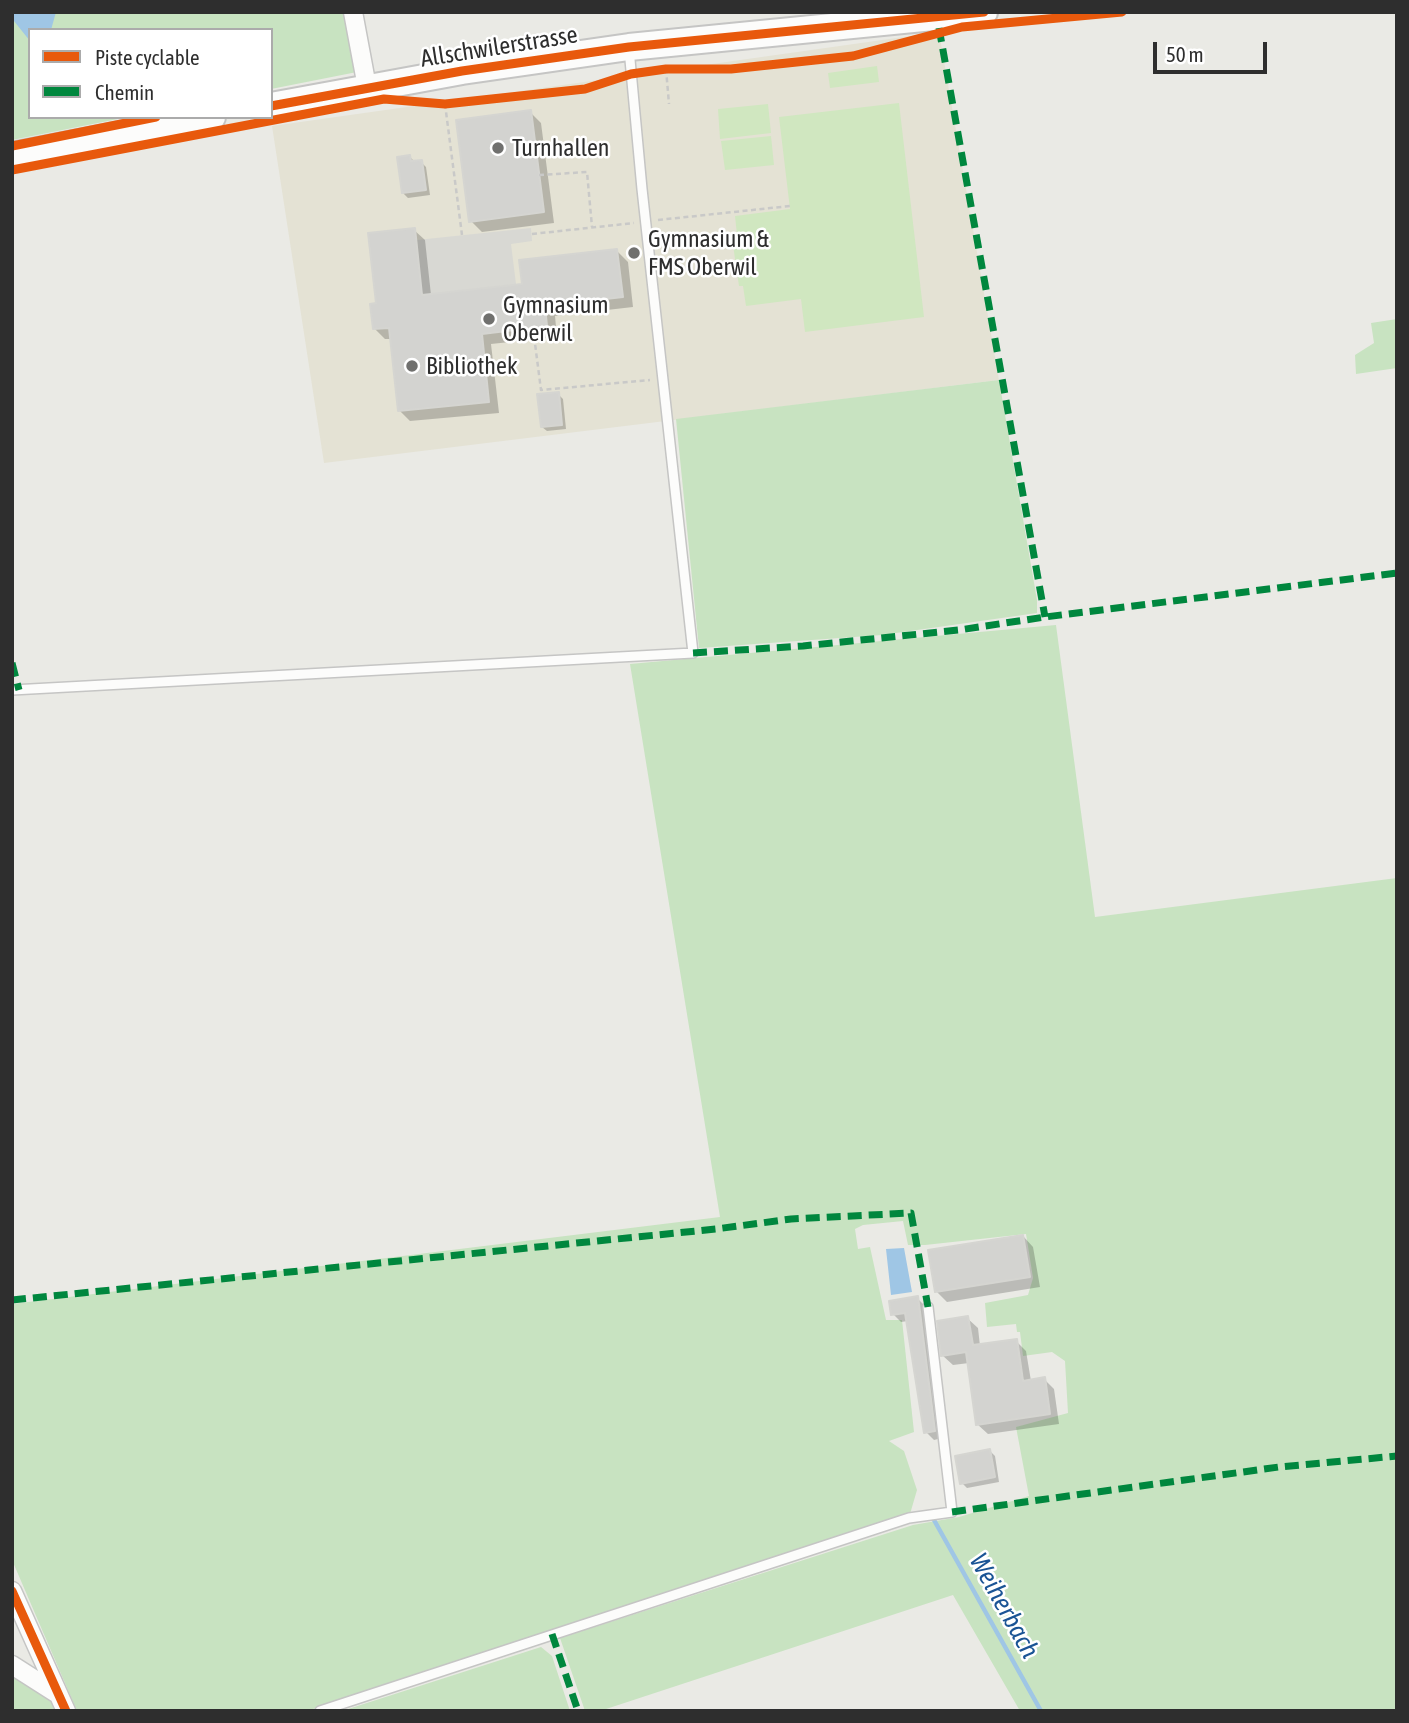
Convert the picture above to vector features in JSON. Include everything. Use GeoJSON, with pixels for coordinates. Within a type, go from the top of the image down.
{"type":"FeatureCollection","features":[{"type":"Feature","properties":{"kind":"street"},"geometry":{"type":"LineString","coordinates":[[353,12],[367,87]]}},
{"type":"Feature","properties":{"kind":"street","name":"Allschwilerstrasse"},"geometry":{"type":"LineString","coordinates":[[273,106],[472,69],[629,47],[984,12]]}},
{"type":"Feature","properties":{"kind":"street"},"geometry":{"type":"LineString","coordinates":[[12,156],[202,119]]}},
{"type":"Feature","properties":{"kind":"street"},"geometry":{"type":"LineString","coordinates":[[12,1591],[19,1617],[63,1703]]}},
{"type":"Feature","properties":{"kind":"street"},"geometry":{"type":"LineString","coordinates":[[12,1665],[63,1703]]}},
{"type":"Feature","properties":{"kind":"lane"},"geometry":{"type":"LineString","coordinates":[[12,690],[693,653],[645,222],[629,47]]}},
{"type":"Feature","properties":{"kind":"lane"},"geometry":{"type":"LineString","coordinates":[[320,1711],[909,1518],[953,1512],[928,1307]]}},
{"type":"Feature","properties":{"kind":"path"},"geometry":{"type":"LineString","coordinates":[[631,74],[680,67]]}},
{"type":"Feature","properties":{"kind":"path"},"geometry":{"type":"LineString","coordinates":[[666,69],[669,104]]}},
{"type":"Feature","properties":{"kind":"path"},"geometry":{"type":"LineString","coordinates":[[433,103],[456,103]]}},
{"type":"Feature","properties":{"kind":"path"},"geometry":{"type":"LineString","coordinates":[[445,104],[462,235]]}},
{"type":"Feature","properties":{"kind":"path"},"geometry":{"type":"LineString","coordinates":[[539,176],[587,172],[592,227]]}},
{"type":"Feature","properties":{"kind":"path"},"geometry":{"type":"LineString","coordinates":[[532,234],[790,206]]}},
{"type":"Feature","properties":{"kind":"path"},"geometry":{"type":"LineString","coordinates":[[533,328],[541,390],[663,379]]}},
{"type":"Feature","properties":{"kind":"shaded area","name":"Gymnasium & FMS Oberwil"},"geometry":{"type":"Polygon","coordinates":[[[939,32],[999,380],[324,463],[272,126],[939,32]]]}},
{"type":"Feature","properties":{"kind":"shaded area"},"geometry":{"type":"Polygon","coordinates":[[[531,228],[532,241],[511,244],[516,284],[422,295],[417,240],[531,228]]]}},
{"type":"Feature","properties":{"kind":"green space"},"geometry":{"type":"Polygon","coordinates":[[[12,12],[347,12],[357,72],[273,89],[273,28],[28,28],[28,119],[118,119],[12,140],[12,12]]]}},
{"type":"Feature","properties":{"kind":"green space"},"geometry":{"type":"Polygon","coordinates":[[[877,66],[879,82],[830,88],[828,73],[877,66]]]}},
{"type":"Feature","properties":{"kind":"green space"},"geometry":{"type":"Polygon","coordinates":[[[899,103],[924,317],[805,332],[801,299],[746,306],[743,286],[739,286],[733,245],[738,244],[735,216],[790,209],[779,117],[899,103]]]}},
{"type":"Feature","properties":{"kind":"green space"},"geometry":{"type":"Polygon","coordinates":[[[768,104],[771,133],[720,139],[718,109],[768,104]]]}},
{"type":"Feature","properties":{"kind":"green space"},"geometry":{"type":"Polygon","coordinates":[[[771,136],[774,165],[725,170],[721,141],[771,136]]]}},
{"type":"Feature","properties":{"kind":"green space"},"geometry":{"type":"Polygon","coordinates":[[[1397,319],[1397,368],[1356,374],[1355,355],[1374,343],[1371,323],[1397,319]]]}},
{"type":"Feature","properties":{"kind":"green space"},"geometry":{"type":"Polygon","coordinates":[[[999,380],[1037,613],[882,635],[699,648],[676,419],[999,380]]]}},
{"type":"Feature","properties":{"kind":"green space"},"geometry":{"type":"Polygon","coordinates":[[[1056,625],[1095,917],[1397,878],[1397,1711],[1020,1711],[953,1595],[600,1711],[585,1711],[560,1638],[913,1525],[959,1517],[1029,1496],[1016,1427],[1068,1413],[1065,1361],[1052,1352],[1023,1356],[1020,1332],[1017,1332],[1016,1324],[987,1327],[985,1303],[1028,1295],[1033,1278],[1026,1234],[908,1245],[903,1221],[863,1225],[855,1229],[858,1249],[870,1247],[886,1320],[902,1320],[914,1432],[889,1441],[904,1451],[917,1490],[910,1514],[307,1711],[77,1711],[12,1560],[12,1304],[720,1217],[630,664],[1056,625]]]}},
{"type":"Feature","properties":{"kind":"green space"},"geometry":{"type":"Polygon","coordinates":[[[541,1647],[552,1656],[570,1711],[342,1711],[541,1647]]]}},
{"type":"Feature","properties":{"kind":"green space"},"geometry":{"type":"Polygon","coordinates":[[[12,1671],[48,1695],[59,1711],[12,1711],[12,1671]]]}},
{"type":"Feature","properties":{"kind":"water"},"geometry":{"type":"Polygon","coordinates":[[[14,12],[56,12],[52,28],[28,28],[28,38],[14,21],[14,12]]]}},
{"type":"Feature","properties":{"kind":"water"},"geometry":{"type":"Polygon","coordinates":[[[904,1248],[912,1292],[891,1295],[886,1249],[904,1248]]]}},
{"type":"Feature","properties":{"kind":"building","name":"Turnhallen"},"geometry":{"type":"Polygon","coordinates":[[[531,110],[544,212],[469,222],[456,120],[531,110]]]}},
{"type":"Feature","properties":{"kind":"building"},"geometry":{"type":"Polygon","coordinates":[[[410,155],[411,161],[422,160],[426,190],[402,193],[397,157],[410,155]]]}},
{"type":"Feature","properties":{"kind":"building","name":"Gymnasium Oberwil"},"geometry":{"type":"Polygon","coordinates":[[[415,228],[422,295],[522,284],[519,260],[617,249],[623,297],[545,306],[547,326],[482,334],[489,402],[398,411],[389,328],[373,329],[370,304],[376,303],[368,233],[415,228]]]}},
{"type":"Feature","properties":{"kind":"building"},"geometry":{"type":"Polygon","coordinates":[[[559,392],[562,425],[541,427],[537,394],[559,392]]]}},
{"type":"Feature","properties":{"kind":"building"},"geometry":{"type":"Polygon","coordinates":[[[1023,1235],[1030,1277],[935,1292],[928,1250],[1023,1235]]]}},
{"type":"Feature","properties":{"kind":"building"},"geometry":{"type":"Polygon","coordinates":[[[918,1296],[935,1431],[924,1433],[905,1313],[891,1315],[889,1301],[918,1296]]]}},
{"type":"Feature","properties":{"kind":"building"},"geometry":{"type":"Polygon","coordinates":[[[968,1316],[973,1345],[1017,1339],[1023,1381],[1045,1377],[1050,1414],[976,1425],[966,1352],[941,1356],[937,1321],[968,1316]]]}},
{"type":"Feature","properties":{"kind":"building"},"geometry":{"type":"Polygon","coordinates":[[[990,1449],[995,1477],[960,1484],[955,1456],[990,1449]]]}},
{"type":"Feature","properties":{"kind":"waterway","name":"Weiherbach"},"geometry":{"type":"LineString","coordinates":[[934,1520],[1041,1711]]}},
{"type":"Feature","properties":{"kind":"marked path"},"geometry":{"type":"LineString","coordinates":[[939,28],[1045,617]]}},
{"type":"Feature","properties":{"kind":"marked path"},"geometry":{"type":"LineString","coordinates":[[693,653],[803,646],[959,630],[1397,573]]}},
{"type":"Feature","properties":{"kind":"marked path"},"geometry":{"type":"LineString","coordinates":[[12,663],[19,690]]}},
{"type":"Feature","properties":{"kind":"marked path"},"geometry":{"type":"LineString","coordinates":[[12,1300],[716,1229],[791,1219],[911,1213],[928,1307]]}},
{"type":"Feature","properties":{"kind":"marked path"},"geometry":{"type":"LineString","coordinates":[[952,1512],[1279,1467],[1397,1456]]}},
{"type":"Feature","properties":{"kind":"marked path"},"geometry":{"type":"LineString","coordinates":[[552,1634],[578,1711]]}},
{"type":"Feature","properties":{"kind":"cycle path"},"geometry":{"type":"LineString","coordinates":[[273,106],[462,71],[629,47],[984,12]]}},
{"type":"Feature","properties":{"kind":"cycle path"},"geometry":{"type":"LineString","coordinates":[[12,170],[384,99],[445,104],[585,89],[631,74],[666,69],[731,69],[853,56],[962,27],[1122,12]]}},
{"type":"Feature","properties":{"kind":"cycle path"},"geometry":{"type":"LineString","coordinates":[[12,146],[146,119]]}},
{"type":"Feature","properties":{"kind":"cycle path"},"geometry":{"type":"LineString","coordinates":[[12,1591],[66,1711]]}},
{"type":"Feature","properties":{"kind":"place","name":"Turnhallen"},"geometry":{"type":"Point","coordinates":[498,148]}},
{"type":"Feature","properties":{"kind":"place","name":"Gymnasium & FMS Oberwil"},"geometry":{"type":"Point","coordinates":[634,253]}},
{"type":"Feature","properties":{"kind":"place","name":"Gymnasium Oberwil"},"geometry":{"type":"Point","coordinates":[489,319]}},
{"type":"Feature","properties":{"kind":"place","name":"Bibliothek"},"geometry":{"type":"Point","coordinates":[412,366]}}]}
